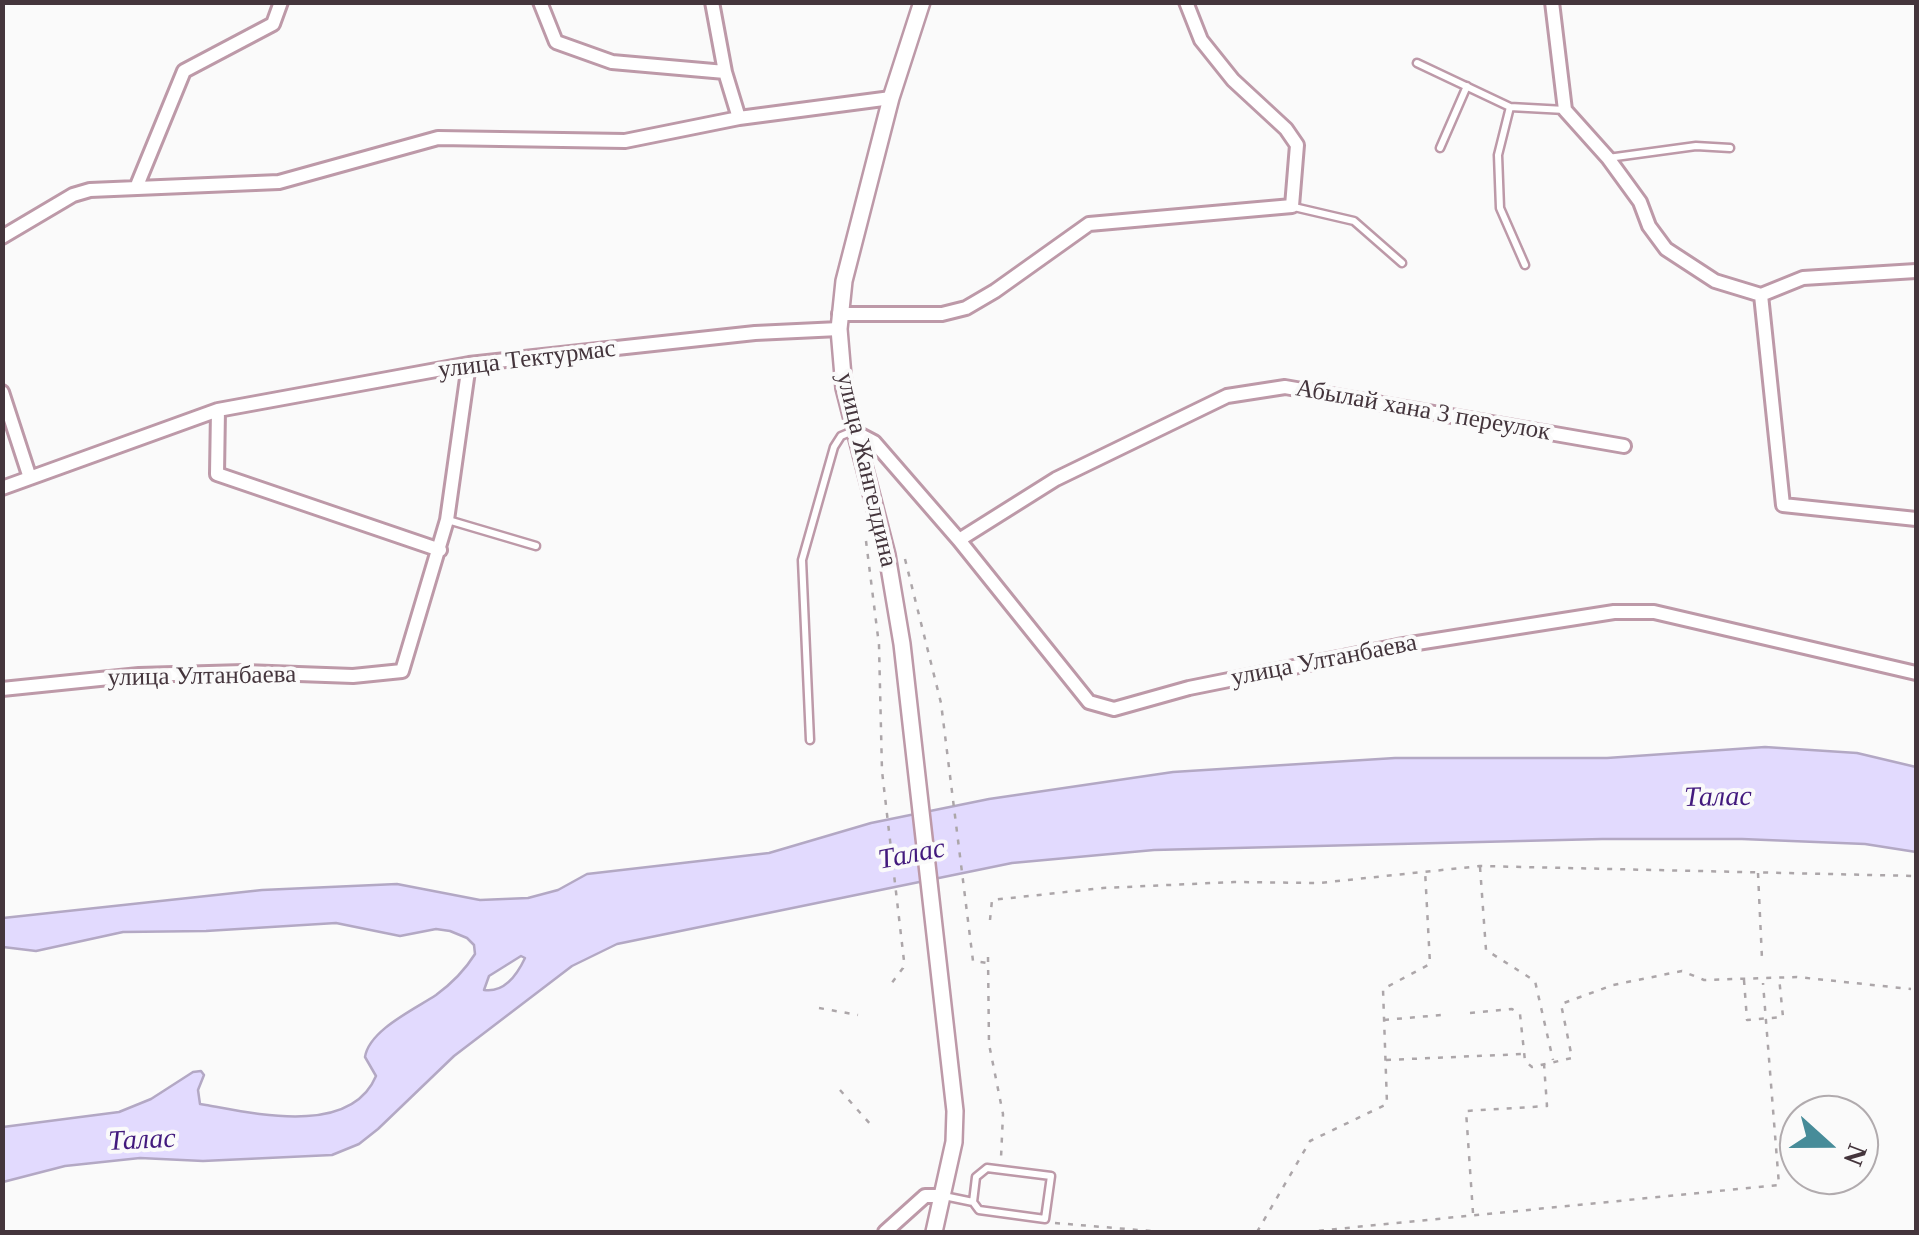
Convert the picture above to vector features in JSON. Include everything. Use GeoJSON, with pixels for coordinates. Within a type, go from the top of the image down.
{"type":"FeatureCollection","features":[{"type":"Feature","properties":{"kind":"street"},"geometry":{"type":"LineString","coordinates":[[136,188],[184,71],[273,24],[281,2]]}},
{"type":"Feature","properties":{"kind":"street"},"geometry":{"type":"LineString","coordinates":[[540,2],[556,42],[612,62],[725,72]]}},
{"type":"Feature","properties":{"kind":"street"},"geometry":{"type":"LineString","coordinates":[[712,2],[725,72],[739,118]]}},
{"type":"Feature","properties":{"kind":"street","name":"улица Жангелдина"},"geometry":{"type":"LineString","coordinates":[[922,2],[890,98],[839,322],[844,388],[887,555],[918,767],[939,956],[955,1111],[954,1142],[934,1232]]}},
{"type":"Feature","properties":{"kind":"street"},"geometry":{"type":"LineString","coordinates":[[1186,2],[1201,40],[1233,80],[1286,129],[1296,145],[1292,206]]}},
{"type":"Feature","properties":{"kind":"street"},"geometry":{"type":"LineString","coordinates":[[1552,2],[1565,110],[1640,202],[1666,250],[1715,280],[1760,295],[1802,278],[1916,271]]}},
{"type":"Feature","properties":{"kind":"street"},"geometry":{"type":"LineString","coordinates":[[2,237],[74,195],[90,190],[279,182],[438,138],[625,141],[739,118],[890,98]]}},
{"type":"Feature","properties":{"kind":"street","name":"улица Тектурмас"},"geometry":{"type":"LineString","coordinates":[[2,488],[218,410],[469,364],[942,314],[966,308],[995,291],[1089,224],[1292,206]]}},
{"type":"Feature","properties":{"kind":"street"},"geometry":{"type":"LineString","coordinates":[[1760,295],[1783,505],[1916,519]]}},
{"type":"Feature","properties":{"kind":"street"},"geometry":{"type":"LineString","coordinates":[[218,410],[217,474],[440,550],[469,364]]}},
{"type":"Feature","properties":{"kind":"street","name":"Абылай хана 3 переулок"},"geometry":{"type":"LineString","coordinates":[[959,540],[1056,479],[1227,396],[1286,387],[1624,446]]}},
{"type":"Feature","properties":{"kind":"street"},"geometry":{"type":"LineString","coordinates":[[2,392],[30,478]]}},
{"type":"Feature","properties":{"kind":"street","name":"улица Ултанбаева"},"geometry":{"type":"LineString","coordinates":[[853,431],[874,442],[1090,702],[1114,710],[1189,688],[1398,646],[1614,612],[1654,612],[1916,673]]}},
{"type":"Feature","properties":{"kind":"street","name":"улица Ултанбаева"},"geometry":{"type":"LineString","coordinates":[[2,689],[139,675],[244,672],[353,676],[402,670],[440,550]]}},
{"type":"Feature","properties":{"kind":"street"},"geometry":{"type":"LineString","coordinates":[[885,1232],[925,1196],[943,1196]]}},
{"type":"Feature","properties":{"kind":"lane"},"geometry":{"type":"LineString","coordinates":[[1416,63],[1510,106],[1565,110]]}},
{"type":"Feature","properties":{"kind":"lane"},"geometry":{"type":"LineString","coordinates":[[1440,148],[1467,86]]}},
{"type":"Feature","properties":{"kind":"lane"},"geometry":{"type":"LineString","coordinates":[[1510,106],[1498,155],[1500,208],[1525,265]]}},
{"type":"Feature","properties":{"kind":"lane"},"geometry":{"type":"LineString","coordinates":[[1608,158],[1696,146],[1730,148]]}},
{"type":"Feature","properties":{"kind":"lane"},"geometry":{"type":"LineString","coordinates":[[1292,206],[1354,220],[1402,262]]}},
{"type":"Feature","properties":{"kind":"lane"},"geometry":{"type":"LineString","coordinates":[[810,740],[802,560],[834,447],[841,436],[853,431]]}},
{"type":"Feature","properties":{"kind":"lane"},"geometry":{"type":"LineString","coordinates":[[447,520],[536,546]]}},
{"type":"Feature","properties":{"kind":"lane"},"geometry":{"type":"LineString","coordinates":[[943,1196],[972,1202],[979,1210],[1045,1220],[1051,1176],[987,1168],[976,1177],[972,1202]]}},
{"type":"Feature","properties":{"kind":"path"},"geometry":{"type":"LineString","coordinates":[[864,533],[879,645],[882,771],[904,961],[888,988]]}},
{"type":"Feature","properties":{"kind":"path"},"geometry":{"type":"LineString","coordinates":[[903,552],[941,703],[973,961],[988,963]]}},
{"type":"Feature","properties":{"kind":"path"},"geometry":{"type":"LineString","coordinates":[[1480,866],[1486,950],[1535,981],[1554,1062]]}},
{"type":"Feature","properties":{"kind":"path"},"geometry":{"type":"LineString","coordinates":[[990,920],[992,900],[1103,888],[1319,882],[1480,866],[1916,876]]}},
{"type":"Feature","properties":{"kind":"path"},"geometry":{"type":"LineString","coordinates":[[1257,1232],[1310,1141],[1387,1104],[1382,989],[1430,964],[1425,870]]}},
{"type":"Feature","properties":{"kind":"path"},"geometry":{"type":"LineString","coordinates":[[1758,872],[1762,959]]}},
{"type":"Feature","properties":{"kind":"path"},"geometry":{"type":"LineString","coordinates":[[988,957],[989,1044],[1004,1126],[1000,1170]]}},
{"type":"Feature","properties":{"kind":"path"},"geometry":{"type":"LineString","coordinates":[[1470,1013],[1512,1009],[1520,1014],[1525,1061],[1532,1067],[1572,1058],[1561,1004],[1613,985],[1682,971],[1704,980],[1779,977],[1911,989]]}},
{"type":"Feature","properties":{"kind":"path"},"geometry":{"type":"LineString","coordinates":[[1744,978],[1748,1020],[1783,1017],[1779,977]]}},
{"type":"Feature","properties":{"kind":"path"},"geometry":{"type":"LineString","coordinates":[[1306,1232],[1779,1185],[1763,983]]}},
{"type":"Feature","properties":{"kind":"path"},"geometry":{"type":"LineString","coordinates":[[819,1008],[858,1015]]}},
{"type":"Feature","properties":{"kind":"path"},"geometry":{"type":"LineString","coordinates":[[1384,1020],[1441,1015]]}},
{"type":"Feature","properties":{"kind":"path"},"geometry":{"type":"LineString","coordinates":[[1385,1060],[1524,1054]]}},
{"type":"Feature","properties":{"kind":"path"},"geometry":{"type":"LineString","coordinates":[[1473,1214],[1466,1111],[1547,1106],[1544,1064]]}},
{"type":"Feature","properties":{"kind":"path"},"geometry":{"type":"LineString","coordinates":[[840,1090],[871,1125]]}},
{"type":"Feature","properties":{"kind":"path"},"geometry":{"type":"LineString","coordinates":[[1045,1220],[1163,1232]]}},
{"type":"Feature","properties":{"kind":"water","name":"Талас"},"geometry":{"type":"Polygon","coordinates":[[[1765,747],[1857,753],[1916,767],[1916,852],[1865,844],[1602,839],[1154,850],[1012,863],[617,944],[572,966],[454,1056],[359,1144],[332,1155],[203,1161],[140,1158],[65,1166],[3,1182],[3,1127],[119,1112],[151,1099],[193,1072],[201,1071],[204,1075],[198,1090],[200,1104],[275,1116],[324,1114],[346,1107],[364,1095],[376,1076],[365,1057],[375,1038],[447,986],[475,954],[474,945],[467,938],[450,931],[436,929],[400,936],[336,923],[123,932],[36,951],[3,947],[3,918],[262,890],[397,884],[480,900],[528,898],[558,890],[587,874],[769,853],[871,823],[989,799],[1173,772],[1395,758],[1607,758],[1765,747]],[[521,956],[489,976],[484,990],[504,986],[525,958],[521,956]]]}}]}
